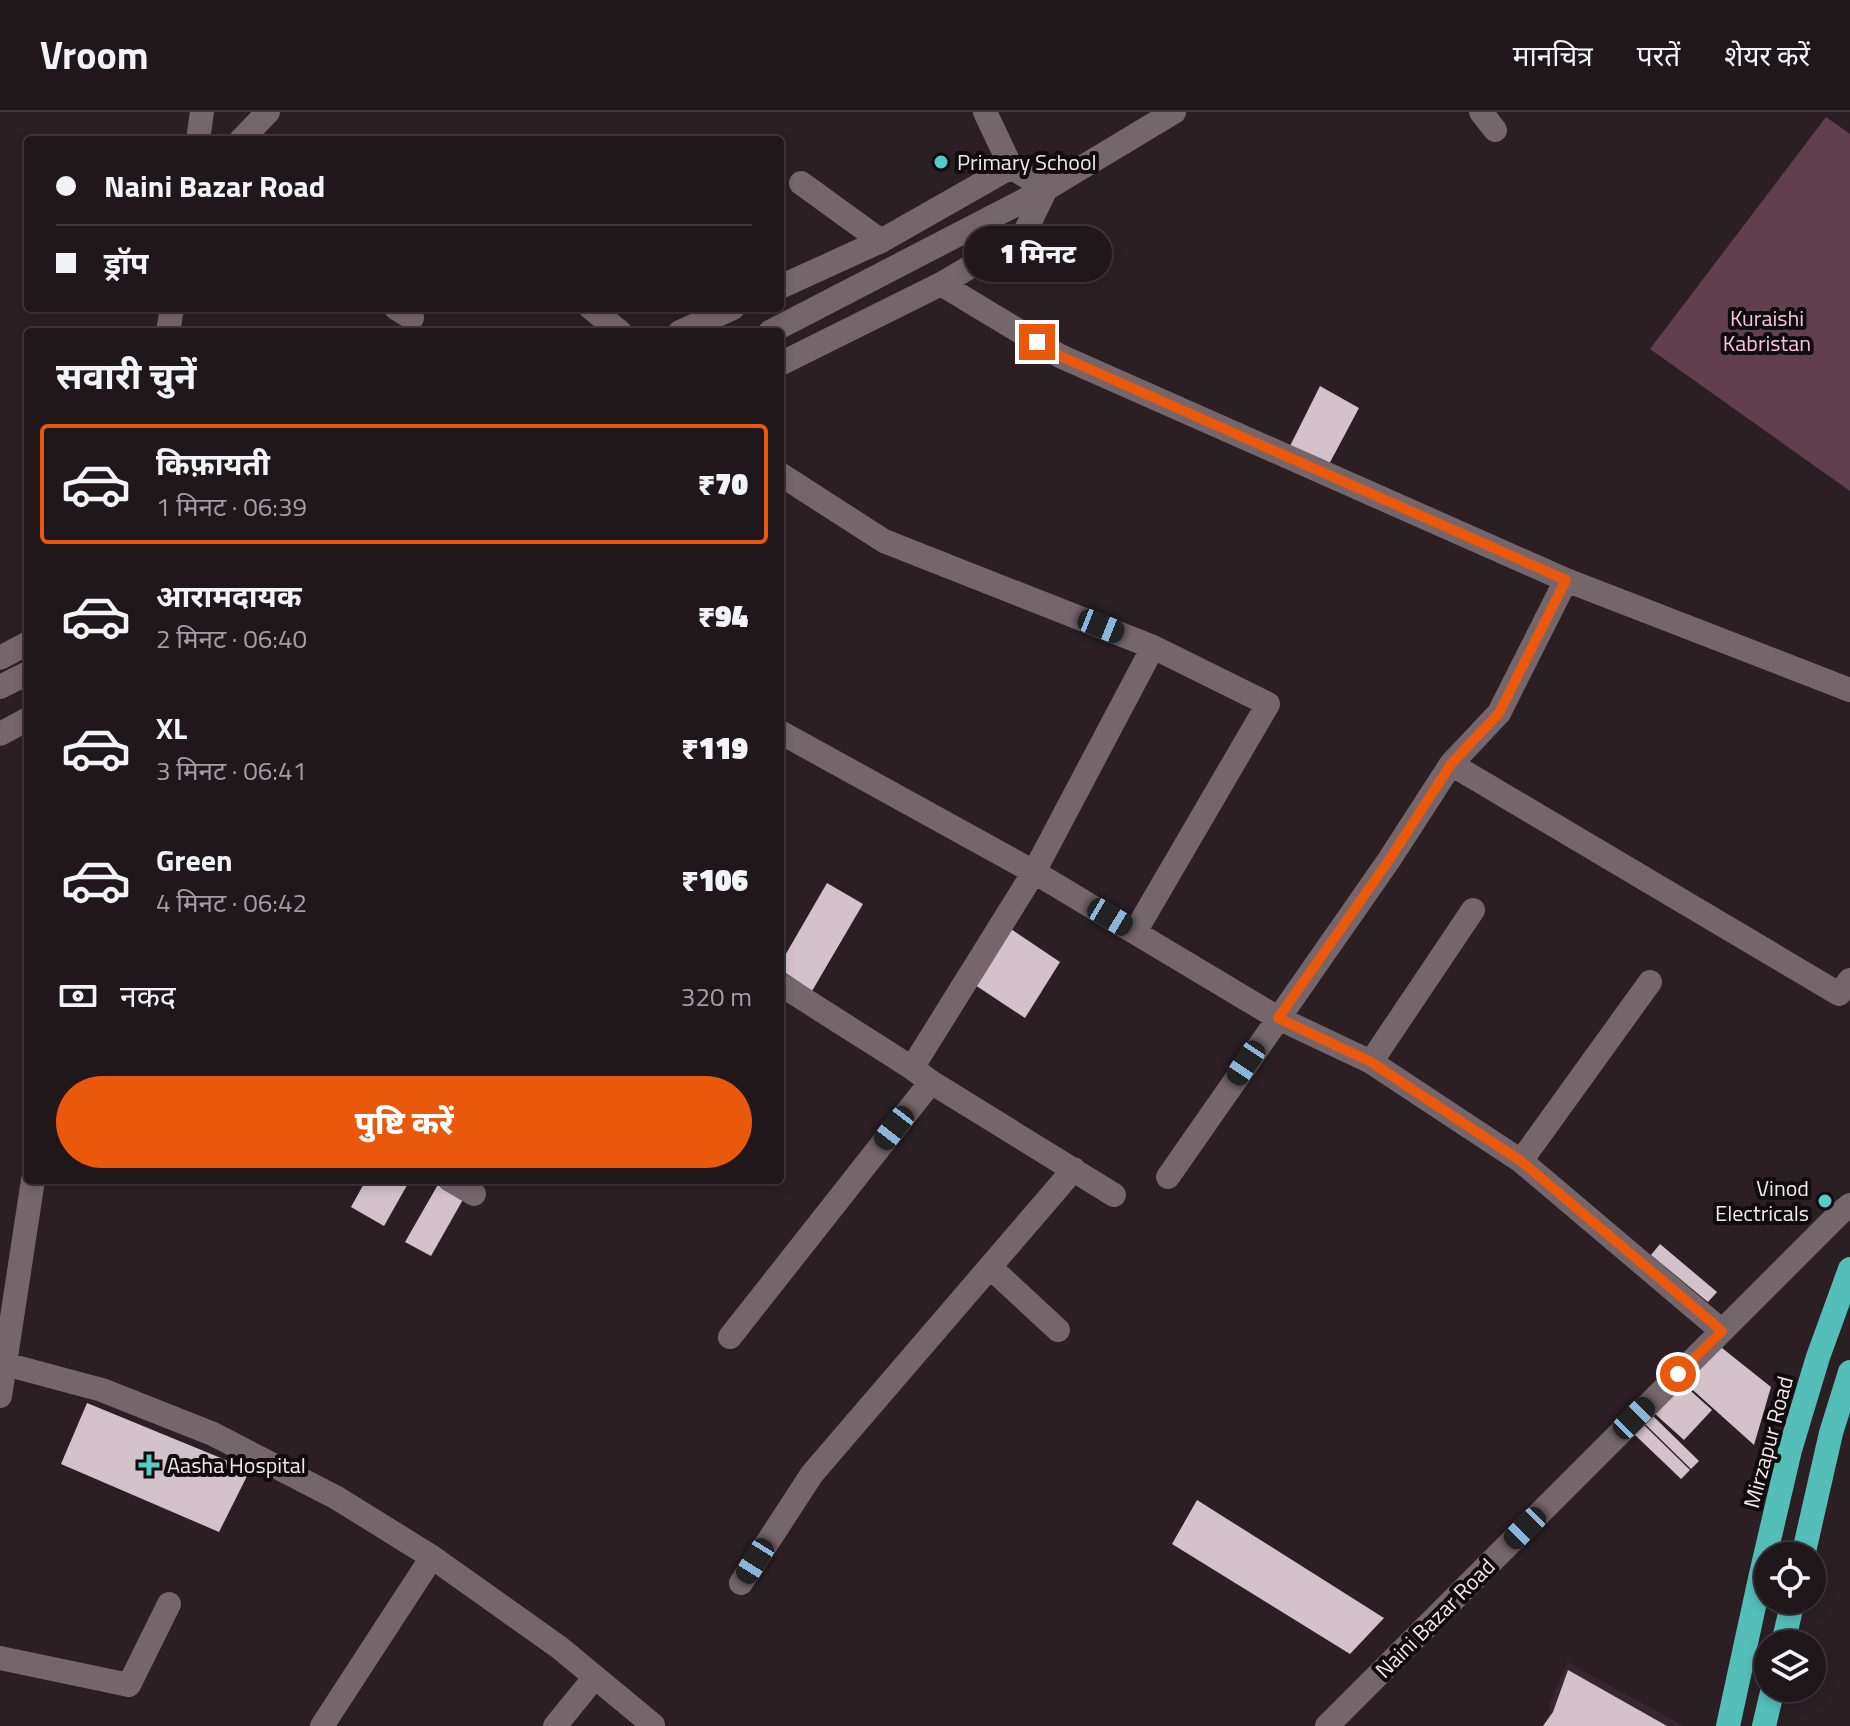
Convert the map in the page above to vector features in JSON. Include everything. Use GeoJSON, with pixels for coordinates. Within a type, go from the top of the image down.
{"type":"FeatureCollection","features":[{"type":"Feature","properties":{"kind":"highway","name":"Mirzapur Road"},"geometry":{"type":"LineString","coordinates":[[1728,1726],[1790,1450],[1818,1357],[1850,1269]]}},
{"type":"Feature","properties":{"kind":"highway"},"geometry":{"type":"LineString","coordinates":[[1806,1542],[1831,1433],[1850,1372]]}},
{"type":"Feature","properties":{"kind":"highway"},"geometry":{"type":"LineString","coordinates":[[1764,1726],[1770,1702]]}},
{"type":"Feature","properties":{"kind":"street"},"geometry":{"type":"LineString","coordinates":[[199,136],[202,112]]}},
{"type":"Feature","properties":{"kind":"street"},"geometry":{"type":"LineString","coordinates":[[245,136],[268,112]]}},
{"type":"Feature","properties":{"kind":"street"},"geometry":{"type":"LineString","coordinates":[[985,112],[1011,167],[1046,189]]}},
{"type":"Feature","properties":{"kind":"street"},"geometry":{"type":"LineString","coordinates":[[778,328],[1046,189],[1174,112]]}},
{"type":"Feature","properties":{"kind":"street"},"geometry":{"type":"LineString","coordinates":[[784,285],[881,241],[1011,167]]}},
{"type":"Feature","properties":{"kind":"street"},"geometry":{"type":"LineString","coordinates":[[801,183],[881,241]]}},
{"type":"Feature","properties":{"kind":"street"},"geometry":{"type":"LineString","coordinates":[[784,362],[941,284],[1023,236],[1046,189]]}},
{"type":"Feature","properties":{"kind":"street"},"geometry":{"type":"LineString","coordinates":[[941,284],[1060,356],[1566,580],[1850,690]]}},
{"type":"Feature","properties":{"kind":"street"},"geometry":{"type":"LineString","coordinates":[[596,312],[615,328]]}},
{"type":"Feature","properties":{"kind":"street"},"geometry":{"type":"LineString","coordinates":[[689,328],[724,312]]}},
{"type":"Feature","properties":{"kind":"street"},"geometry":{"type":"LineString","coordinates":[[784,477],[884,541],[1153,647],[1268,704],[1135,932]]}},
{"type":"Feature","properties":{"kind":"street"},"geometry":{"type":"LineString","coordinates":[[1168,1177],[1389,860],[1451,764],[1499,713],[1566,580]]}},
{"type":"Feature","properties":{"kind":"street"},"geometry":{"type":"LineString","coordinates":[[0,658],[24,645]]}},
{"type":"Feature","properties":{"kind":"street"},"geometry":{"type":"LineString","coordinates":[[730,1337],[922,1075],[1153,647]]}},
{"type":"Feature","properties":{"kind":"street"},"geometry":{"type":"LineString","coordinates":[[0,687],[24,675]]}},
{"type":"Feature","properties":{"kind":"street"},"geometry":{"type":"LineString","coordinates":[[0,734],[24,721]]}},
{"type":"Feature","properties":{"kind":"street"},"geometry":{"type":"LineString","coordinates":[[784,734],[1034,872],[1278,1018],[1371,1062],[1521,1161],[1722,1331]]}},
{"type":"Feature","properties":{"kind":"street"},"geometry":{"type":"LineString","coordinates":[[1451,764],[1839,994],[1850,980]]}},
{"type":"Feature","properties":{"kind":"street"},"geometry":{"type":"LineString","coordinates":[[1371,1062],[1473,910]]}},
{"type":"Feature","properties":{"kind":"street"},"geometry":{"type":"LineString","coordinates":[[1521,1161],[1650,982]]}},
{"type":"Feature","properties":{"kind":"street"},"geometry":{"type":"LineString","coordinates":[[784,987],[1114,1195]]}},
{"type":"Feature","properties":{"kind":"street"},"geometry":{"type":"LineString","coordinates":[[741,1583],[812,1474],[1074,1169]]}},
{"type":"Feature","properties":{"kind":"street"},"geometry":{"type":"LineString","coordinates":[[0,1396],[32,1184]]}},
{"type":"Feature","properties":{"kind":"street"},"geometry":{"type":"LineString","coordinates":[[457,1184],[474,1194]]}},
{"type":"Feature","properties":{"kind":"street","name":"Naini Bazar Road"},"geometry":{"type":"LineString","coordinates":[[1327,1726],[1850,1205]]}},
{"type":"Feature","properties":{"kind":"street"},"geometry":{"type":"LineString","coordinates":[[990,1267],[1058,1330]]}},
{"type":"Feature","properties":{"kind":"street"},"geometry":{"type":"LineString","coordinates":[[5,1364],[102,1390],[213,1434],[337,1498],[432,1557],[560,1648],[653,1725]]}},
{"type":"Feature","properties":{"kind":"street"},"geometry":{"type":"LineString","coordinates":[[322,1726],[432,1557]]}},
{"type":"Feature","properties":{"kind":"street"},"geometry":{"type":"LineString","coordinates":[[0,1658],[129,1685],[169,1604]]}},
{"type":"Feature","properties":{"kind":"street"},"geometry":{"type":"LineString","coordinates":[[555,1726],[595,1677]]}},
{"type":"Feature","properties":{"kind":"shaded area"},"geometry":{"type":"Polygon","coordinates":[[[1567,1662],[1684,1726],[1542,1726],[1551,1712],[1549,1706],[1567,1662]]]}},
{"type":"Feature","properties":{"kind":"green space","name":"Kuraishi Kabristan"},"geometry":{"type":"Polygon","coordinates":[[[1826,117],[1850,134],[1850,491],[1650,349],[1826,117]]]}},
{"type":"Feature","properties":{"kind":"building"},"geometry":{"type":"Polygon","coordinates":[[[1320,386],[1359,408],[1327,468],[1288,450],[1320,386]]]}},
{"type":"Feature","properties":{"kind":"building"},"geometry":{"type":"Polygon","coordinates":[[[827,883],[863,904],[812,991],[784,972],[784,957],[827,883]]]}},
{"type":"Feature","properties":{"kind":"building"},"geometry":{"type":"Polygon","coordinates":[[[1008,927],[1060,962],[1025,1018],[975,985],[1008,927]]]}},
{"type":"Feature","properties":{"kind":"building"},"geometry":{"type":"Polygon","coordinates":[[[364,1184],[408,1184],[384,1226],[351,1207],[364,1184]]]}},
{"type":"Feature","properties":{"kind":"building"},"geometry":{"type":"Polygon","coordinates":[[[438,1184],[445,1184],[465,1196],[431,1256],[405,1242],[438,1184]]]}},
{"type":"Feature","properties":{"kind":"building"},"geometry":{"type":"Polygon","coordinates":[[[1660,1244],[1717,1292],[1708,1302],[1651,1255],[1660,1244]]]}},
{"type":"Feature","properties":{"kind":"building"},"geometry":{"type":"Polygon","coordinates":[[[1717,1344],[1771,1387],[1754,1445],[1685,1383],[1717,1344]]]}},
{"type":"Feature","properties":{"kind":"building"},"geometry":{"type":"Polygon","coordinates":[[[1683,1384],[1712,1410],[1684,1440],[1654,1413],[1683,1384]]]}},
{"type":"Feature","properties":{"kind":"building"},"geometry":{"type":"Polygon","coordinates":[[[87,1403],[250,1470],[219,1532],[61,1464],[87,1403]]]}},
{"type":"Feature","properties":{"kind":"building"},"geometry":{"type":"Polygon","coordinates":[[[1653,1416],[1699,1461],[1691,1469],[1645,1424],[1653,1416]]]}},
{"type":"Feature","properties":{"kind":"building"},"geometry":{"type":"Polygon","coordinates":[[[1643,1424],[1690,1470],[1681,1479],[1634,1434],[1643,1424]]]}},
{"type":"Feature","properties":{"kind":"building"},"geometry":{"type":"Polygon","coordinates":[[[1197,1500],[1384,1618],[1350,1654],[1172,1544],[1197,1500]]]}},
{"type":"Feature","properties":{"kind":"building"},"geometry":{"type":"Polygon","coordinates":[[[1568,1670],[1667,1726],[1543,1726],[1553,1712],[1568,1670]]]}},
{"type":"Feature","properties":{"kind":"place","name":"Primary School"},"geometry":{"type":"Point","coordinates":[941,162]}},
{"type":"Feature","properties":{"kind":"place","name":"Vinod Electricals"},"geometry":{"type":"Point","coordinates":[1825,1201]}},
{"type":"Feature","properties":{"kind":"place","name":"Aasha Hospital"},"geometry":{"type":"Point","coordinates":[149,1465]}},
{"type":"Feature","properties":{"kind":"route"},"geometry":{"type":"LineString","coordinates":[[1037,342],[1060,356],[1566,580],[1499,713],[1451,764],[1389,860],[1278,1018],[1371,1062],[1521,1161],[1722,1331],[1678,1374]]}}]}
